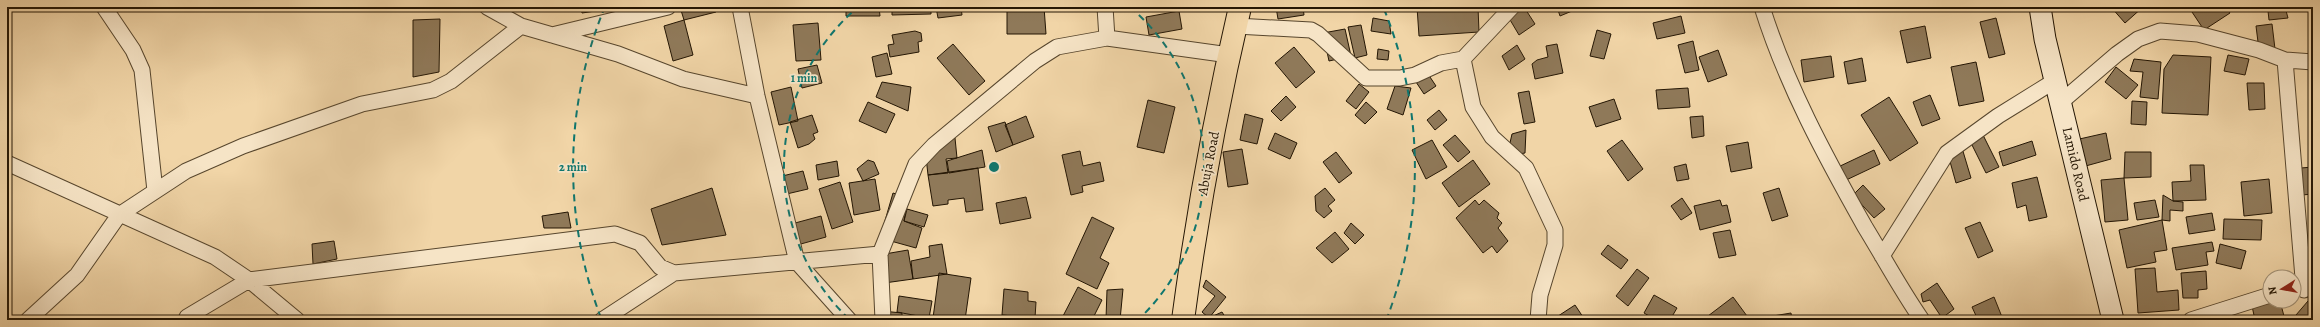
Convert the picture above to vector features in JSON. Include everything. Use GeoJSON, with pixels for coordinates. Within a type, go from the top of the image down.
{"type":"FeatureCollection","features":[{"type":"Feature","properties":{"kind":"main road","name":"Lamido Road"},"geometry":{"type":"LineString","coordinates":[[2040,7],[2113,320]]}},
{"type":"Feature","properties":{"kind":"main road","name":"Abuja Road"},"geometry":{"type":"LineString","coordinates":[[1183,320],[1195,232],[1229,55],[1238,17]]}},
{"type":"Feature","properties":{"kind":"street"},"geometry":{"type":"LineString","coordinates":[[104,7],[133,50],[142,70],[155,192]]}},
{"type":"Feature","properties":{"kind":"street"},"geometry":{"type":"LineString","coordinates":[[487,7],[522,26],[618,54],[683,78],[757,96]]}},
{"type":"Feature","properties":{"kind":"street"},"geometry":{"type":"LineString","coordinates":[[551,35],[668,7]]}},
{"type":"Feature","properties":{"kind":"street"},"geometry":{"type":"LineString","coordinates":[[740,7],[757,96],[797,262],[849,320]]}},
{"type":"Feature","properties":{"kind":"street"},"geometry":{"type":"LineString","coordinates":[[1105,7],[1108,38]]}},
{"type":"Feature","properties":{"kind":"street"},"geometry":{"type":"LineString","coordinates":[[1238,17],[1311,30],[1318,34],[1366,78],[1400,78],[1415,75],[1441,63],[1463,59],[1512,7]]}},
{"type":"Feature","properties":{"kind":"street"},"geometry":{"type":"LineString","coordinates":[[1762,7],[1776,51],[1828,161],[1907,299],[1922,320]]}},
{"type":"Feature","properties":{"kind":"street"},"geometry":{"type":"LineString","coordinates":[[28,320],[77,275],[119,215],[186,171],[242,146],[362,104],[434,90],[451,81],[522,26]]}},
{"type":"Feature","properties":{"kind":"street"},"geometry":{"type":"LineString","coordinates":[[2061,102],[2117,54],[2138,39],[2160,31],[2198,34],[2259,50],[2285,60],[2313,62]]}},
{"type":"Feature","properties":{"kind":"street"},"geometry":{"type":"LineString","coordinates":[[883,320],[880,254],[916,164],[934,145],[1034,61],[1057,47],[1108,38],[1229,55]]}},
{"type":"Feature","properties":{"kind":"street"},"geometry":{"type":"LineString","coordinates":[[1463,59],[1473,107],[1492,137],[1526,168],[1555,230],[1554,246],[1540,295],[1538,320]]}},
{"type":"Feature","properties":{"kind":"street"},"geometry":{"type":"LineString","coordinates":[[2285,60],[2304,291]]}},
{"type":"Feature","properties":{"kind":"street"},"geometry":{"type":"LineString","coordinates":[[1882,256],[1947,153],[1998,116],[2056,80]]}},
{"type":"Feature","properties":{"kind":"street"},"geometry":{"type":"LineString","coordinates":[[7,163],[214,257],[249,280],[297,320]]}},
{"type":"Feature","properties":{"kind":"street"},"geometry":{"type":"LineString","coordinates":[[186,320],[188,317],[249,280],[615,234],[640,243],[660,267],[674,273]]}},
{"type":"Feature","properties":{"kind":"street"},"geometry":{"type":"LineString","coordinates":[[602,320],[674,273],[880,254]]}},
{"type":"Feature","properties":{"kind":"street"},"geometry":{"type":"LineString","coordinates":[[2191,320],[2262,298]]}},
{"type":"Feature","properties":{"kind":"street"},"geometry":{"type":"LineString","coordinates":[[1907,299],[1907,320]]}},
{"type":"Feature","properties":{"kind":"building"},"geometry":{"type":"Polygon","coordinates":[[[581,7],[615,7],[615,8],[582,13],[581,7]]]}},
{"type":"Feature","properties":{"kind":"building"},"geometry":{"type":"Polygon","coordinates":[[[680,7],[714,7],[716,12],[684,20],[680,7]]]}},
{"type":"Feature","properties":{"kind":"building"},"geometry":{"type":"Polygon","coordinates":[[[846,7],[879,7],[880,16],[846,16],[846,7]]]}},
{"type":"Feature","properties":{"kind":"building"},"geometry":{"type":"Polygon","coordinates":[[[892,7],[931,7],[931,14],[892,15],[892,7]]]}},
{"type":"Feature","properties":{"kind":"building"},"geometry":{"type":"Polygon","coordinates":[[[936,7],[961,7],[962,15],[938,18],[936,7]]]}},
{"type":"Feature","properties":{"kind":"building"},"geometry":{"type":"Polygon","coordinates":[[[1007,7],[1044,7],[1046,34],[1007,34],[1007,7]]]}},
{"type":"Feature","properties":{"kind":"building"},"geometry":{"type":"Polygon","coordinates":[[[1276,7],[1303,7],[1304,15],[1278,19],[1276,7]]]}},
{"type":"Feature","properties":{"kind":"building"},"geometry":{"type":"Polygon","coordinates":[[[1417,7],[1478,7],[1479,32],[1419,36],[1417,7]]]}},
{"type":"Feature","properties":{"kind":"building"},"geometry":{"type":"Polygon","coordinates":[[[1511,7],[1524,7],[1535,24],[1519,35],[1506,13],[1511,7]]]}},
{"type":"Feature","properties":{"kind":"building"},"geometry":{"type":"Polygon","coordinates":[[[1557,7],[1570,7],[1572,11],[1560,16],[1557,7]]]}},
{"type":"Feature","properties":{"kind":"building"},"geometry":{"type":"Polygon","coordinates":[[[2111,7],[2143,7],[2125,23],[2111,7]]]}},
{"type":"Feature","properties":{"kind":"building"},"geometry":{"type":"Polygon","coordinates":[[[2192,7],[2226,7],[2230,13],[2204,30],[2190,9],[2192,7]]]}},
{"type":"Feature","properties":{"kind":"building"},"geometry":{"type":"Polygon","coordinates":[[[2257,7],[2285,7],[2288,18],[2269,20],[2268,11],[2258,11],[2257,7]]]}},
{"type":"Feature","properties":{"kind":"building"},"geometry":{"type":"Polygon","coordinates":[[[1179,11],[1182,29],[1149,35],[1146,17],[1179,11]]]}},
{"type":"Feature","properties":{"kind":"building"},"geometry":{"type":"Polygon","coordinates":[[[1681,16],[1685,33],[1657,39],[1653,23],[1681,16]]]}},
{"type":"Feature","properties":{"kind":"building"},"geometry":{"type":"Polygon","coordinates":[[[1373,18],[1389,21],[1391,34],[1371,31],[1373,18]]]}},
{"type":"Feature","properties":{"kind":"building"},"geometry":{"type":"Polygon","coordinates":[[[1996,18],[2005,54],[1989,58],[1980,22],[1996,18]]]}},
{"type":"Feature","properties":{"kind":"building"},"geometry":{"type":"Polygon","coordinates":[[[440,19],[439,72],[413,77],[413,20],[440,19]]]}},
{"type":"Feature","properties":{"kind":"building"},"geometry":{"type":"Polygon","coordinates":[[[684,20],[693,55],[673,61],[664,26],[684,20]]]}},
{"type":"Feature","properties":{"kind":"building"},"geometry":{"type":"Polygon","coordinates":[[[818,23],[821,60],[796,61],[793,25],[818,23]]]}},
{"type":"Feature","properties":{"kind":"building"},"geometry":{"type":"Polygon","coordinates":[[[2272,24],[2275,49],[2259,50],[2256,26],[2272,24]]]}},
{"type":"Feature","properties":{"kind":"building"},"geometry":{"type":"Polygon","coordinates":[[[1361,25],[1367,55],[1355,58],[1348,27],[1361,25]]]}},
{"type":"Feature","properties":{"kind":"building"},"geometry":{"type":"Polygon","coordinates":[[[1925,26],[1931,58],[1907,63],[1900,31],[1925,26]]]}},
{"type":"Feature","properties":{"kind":"building"},"geometry":{"type":"Polygon","coordinates":[[[1345,29],[1351,56],[1329,61],[1323,33],[1345,29]]]}},
{"type":"Feature","properties":{"kind":"building"},"geometry":{"type":"Polygon","coordinates":[[[1597,30],[1611,34],[1604,59],[1590,56],[1597,30]]]}},
{"type":"Feature","properties":{"kind":"building"},"geometry":{"type":"Polygon","coordinates":[[[915,31],[921,33],[922,41],[918,42],[919,52],[890,57],[888,45],[894,44],[892,35],[915,31]]]}},
{"type":"Feature","properties":{"kind":"building"},"geometry":{"type":"Polygon","coordinates":[[[1693,41],[1699,70],[1685,73],[1678,45],[1693,41]]]}},
{"type":"Feature","properties":{"kind":"building"},"geometry":{"type":"Polygon","coordinates":[[[953,44],[985,81],[969,95],[937,58],[953,44]]]}},
{"type":"Feature","properties":{"kind":"building"},"geometry":{"type":"Polygon","coordinates":[[[1557,44],[1563,73],[1535,79],[1532,64],[1537,60],[1548,57],[1546,46],[1557,44]]]}},
{"type":"Feature","properties":{"kind":"building"},"geometry":{"type":"Polygon","coordinates":[[[1517,45],[1525,59],[1509,70],[1502,56],[1517,45]]]}},
{"type":"Feature","properties":{"kind":"building"},"geometry":{"type":"Polygon","coordinates":[[[1294,47],[1315,72],[1296,88],[1275,63],[1294,47]]]}},
{"type":"Feature","properties":{"kind":"building"},"geometry":{"type":"Polygon","coordinates":[[[1378,49],[1389,51],[1388,60],[1377,59],[1378,49]]]}},
{"type":"Feature","properties":{"kind":"building"},"geometry":{"type":"Polygon","coordinates":[[[1718,50],[1727,75],[1708,82],[1699,57],[1718,50]]]}},
{"type":"Feature","properties":{"kind":"building"},"geometry":{"type":"Polygon","coordinates":[[[887,53],[892,74],[876,77],[872,57],[887,53]]]}},
{"type":"Feature","properties":{"kind":"building"},"geometry":{"type":"Polygon","coordinates":[[[2173,55],[2211,57],[2208,115],[2162,113],[2164,69],[2173,55]]]}},
{"type":"Feature","properties":{"kind":"building"},"geometry":{"type":"Polygon","coordinates":[[[2228,55],[2249,59],[2245,75],[2224,71],[2228,55]]]}},
{"type":"Feature","properties":{"kind":"building"},"geometry":{"type":"Polygon","coordinates":[[[1831,56],[1834,77],[1804,82],[1801,60],[1831,56]]]}},
{"type":"Feature","properties":{"kind":"building"},"geometry":{"type":"Polygon","coordinates":[[[1862,58],[1866,81],[1848,84],[1844,62],[1862,58]]]}},
{"type":"Feature","properties":{"kind":"building"},"geometry":{"type":"Polygon","coordinates":[[[2134,59],[2161,62],[2158,99],[2140,97],[2143,72],[2130,71],[2134,59]]]}},
{"type":"Feature","properties":{"kind":"building"},"geometry":{"type":"Polygon","coordinates":[[[1976,62],[1984,101],[1959,106],[1951,67],[1976,62]]]}},
{"type":"Feature","properties":{"kind":"building"},"geometry":{"type":"Polygon","coordinates":[[[817,65],[822,83],[802,88],[798,69],[817,65]]]}},
{"type":"Feature","properties":{"kind":"building"},"geometry":{"type":"Polygon","coordinates":[[[2116,67],[2138,85],[2126,99],[2105,82],[2116,67]]]}},
{"type":"Feature","properties":{"kind":"building"},"geometry":{"type":"Polygon","coordinates":[[[1426,71],[1436,86],[1424,94],[1414,79],[1426,71]]]}},
{"type":"Feature","properties":{"kind":"building"},"geometry":{"type":"Polygon","coordinates":[[[882,82],[911,87],[908,111],[876,97],[882,82]]]}},
{"type":"Feature","properties":{"kind":"building"},"geometry":{"type":"Polygon","coordinates":[[[2247,83],[2264,83],[2265,109],[2249,110],[2247,83]]]}},
{"type":"Feature","properties":{"kind":"building"},"geometry":{"type":"Polygon","coordinates":[[[1359,84],[1369,92],[1356,109],[1346,101],[1359,84]]]}},
{"type":"Feature","properties":{"kind":"building"},"geometry":{"type":"Polygon","coordinates":[[[1395,86],[1411,88],[1403,115],[1387,109],[1395,86]]]}},
{"type":"Feature","properties":{"kind":"building"},"geometry":{"type":"Polygon","coordinates":[[[791,87],[798,121],[779,125],[771,92],[791,87]]]}},
{"type":"Feature","properties":{"kind":"building"},"geometry":{"type":"Polygon","coordinates":[[[1688,88],[1690,107],[1658,109],[1656,90],[1688,88]]]}},
{"type":"Feature","properties":{"kind":"building"},"geometry":{"type":"Polygon","coordinates":[[[1529,91],[1535,122],[1524,124],[1518,93],[1529,91]]]}},
{"type":"Feature","properties":{"kind":"building"},"geometry":{"type":"Polygon","coordinates":[[[1930,95],[1940,119],[1922,126],[1913,102],[1930,95]]]}},
{"type":"Feature","properties":{"kind":"building"},"geometry":{"type":"Polygon","coordinates":[[[1286,96],[1296,107],[1281,121],[1271,111],[1286,96]]]}},
{"type":"Feature","properties":{"kind":"building"},"geometry":{"type":"Polygon","coordinates":[[[1889,97],[1918,143],[1890,161],[1861,115],[1889,97]]]}},
{"type":"Feature","properties":{"kind":"building"},"geometry":{"type":"Polygon","coordinates":[[[1614,99],[1621,119],[1596,127],[1589,107],[1614,99]]]}},
{"type":"Feature","properties":{"kind":"building"},"geometry":{"type":"Polygon","coordinates":[[[1148,100],[1175,107],[1164,153],[1137,147],[1148,100]]]}},
{"type":"Feature","properties":{"kind":"building"},"geometry":{"type":"Polygon","coordinates":[[[2132,101],[2147,102],[2146,125],[2131,124],[2132,101]]]}},
{"type":"Feature","properties":{"kind":"building"},"geometry":{"type":"Polygon","coordinates":[[[868,102],[895,114],[886,133],[859,121],[868,102]]]}},
{"type":"Feature","properties":{"kind":"building"},"geometry":{"type":"Polygon","coordinates":[[[1366,102],[1377,112],[1365,124],[1355,115],[1366,102]]]}},
{"type":"Feature","properties":{"kind":"building"},"geometry":{"type":"Polygon","coordinates":[[[1439,110],[1447,120],[1435,130],[1427,120],[1439,110]]]}},
{"type":"Feature","properties":{"kind":"building"},"geometry":{"type":"Polygon","coordinates":[[[1245,114],[1263,119],[1257,144],[1240,140],[1245,114]]]}},
{"type":"Feature","properties":{"kind":"building"},"geometry":{"type":"Polygon","coordinates":[[[812,115],[818,132],[813,134],[815,139],[809,144],[798,148],[790,122],[812,115]]]}},
{"type":"Feature","properties":{"kind":"building"},"geometry":{"type":"Polygon","coordinates":[[[1026,116],[1034,137],[1013,145],[1005,125],[1026,116]]]}},
{"type":"Feature","properties":{"kind":"building"},"geometry":{"type":"Polygon","coordinates":[[[1703,116],[1704,136],[1692,138],[1690,117],[1703,116]]]}},
{"type":"Feature","properties":{"kind":"building"},"geometry":{"type":"Polygon","coordinates":[[[1005,122],[1013,145],[996,152],[988,127],[1005,122]]]}},
{"type":"Feature","properties":{"kind":"building"},"geometry":{"type":"Polygon","coordinates":[[[1526,130],[1525,153],[1507,156],[1512,134],[1526,130]]]}},
{"type":"Feature","properties":{"kind":"building"},"geometry":{"type":"Polygon","coordinates":[[[1275,133],[1297,143],[1290,159],[1268,149],[1275,133]]]}},
{"type":"Feature","properties":{"kind":"building"},"geometry":{"type":"Polygon","coordinates":[[[2106,133],[2111,159],[2082,167],[2075,140],[2106,133]]]}},
{"type":"Feature","properties":{"kind":"building"},"geometry":{"type":"Polygon","coordinates":[[[1455,135],[1470,152],[1458,162],[1443,145],[1455,135]]]}},
{"type":"Feature","properties":{"kind":"building"},"geometry":{"type":"Polygon","coordinates":[[[1983,135],[1999,167],[1986,173],[1970,141],[1983,135]]]}},
{"type":"Feature","properties":{"kind":"building"},"geometry":{"type":"Polygon","coordinates":[[[955,138],[957,158],[946,159],[948,173],[928,175],[925,148],[940,140],[955,138]]]}},
{"type":"Feature","properties":{"kind":"building"},"geometry":{"type":"Polygon","coordinates":[[[1432,140],[1447,167],[1426,179],[1412,150],[1432,140]]]}},
{"type":"Feature","properties":{"kind":"building"},"geometry":{"type":"Polygon","coordinates":[[[1622,140],[1643,169],[1628,181],[1607,151],[1622,140]]]}},
{"type":"Feature","properties":{"kind":"building"},"geometry":{"type":"Polygon","coordinates":[[[2032,141],[2036,155],[2003,166],[1999,152],[2032,141]]]}},
{"type":"Feature","properties":{"kind":"building"},"geometry":{"type":"Polygon","coordinates":[[[1748,142],[1752,168],[1731,172],[1726,146],[1748,142]]]}},
{"type":"Feature","properties":{"kind":"building"},"geometry":{"type":"Polygon","coordinates":[[[1962,148],[1971,178],[1956,183],[1949,158],[1962,148]]]}},
{"type":"Feature","properties":{"kind":"building"},"geometry":{"type":"Polygon","coordinates":[[[1242,149],[1248,184],[1228,187],[1223,152],[1242,149]]]}},
{"type":"Feature","properties":{"kind":"building"},"geometry":{"type":"Polygon","coordinates":[[[982,150],[985,167],[949,173],[947,161],[982,150]]]}},
{"type":"Feature","properties":{"kind":"building"},"geometry":{"type":"Polygon","coordinates":[[[1874,150],[1880,164],[1842,182],[1836,168],[1874,150]]]}},
{"type":"Feature","properties":{"kind":"building"},"geometry":{"type":"Polygon","coordinates":[[[1080,151],[1083,166],[1100,162],[1104,181],[1082,186],[1083,192],[1071,195],[1062,155],[1080,151]]]}},
{"type":"Feature","properties":{"kind":"building"},"geometry":{"type":"Polygon","coordinates":[[[1336,152],[1352,173],[1339,183],[1323,162],[1336,152]]]}},
{"type":"Feature","properties":{"kind":"building"},"geometry":{"type":"Polygon","coordinates":[[[2125,152],[2151,152],[2151,177],[2124,178],[2125,152]]]}},
{"type":"Feature","properties":{"kind":"building"},"geometry":{"type":"Polygon","coordinates":[[[868,160],[874,162],[879,174],[863,181],[857,169],[868,160]]]}},
{"type":"Feature","properties":{"kind":"building"},"geometry":{"type":"Polygon","coordinates":[[[1473,160],[1490,184],[1459,207],[1442,183],[1473,160]]]}},
{"type":"Feature","properties":{"kind":"building"},"geometry":{"type":"Polygon","coordinates":[[[837,161],[839,176],[818,180],[816,165],[837,161]]]}},
{"type":"Feature","properties":{"kind":"building"},"geometry":{"type":"Polygon","coordinates":[[[1686,164],[1689,179],[1677,181],[1674,167],[1686,164]]]}},
{"type":"Feature","properties":{"kind":"building"},"geometry":{"type":"Polygon","coordinates":[[[2190,165],[2204,165],[2206,200],[2173,201],[2172,182],[2191,181],[2190,165]]]}},
{"type":"Feature","properties":{"kind":"building"},"geometry":{"type":"Polygon","coordinates":[[[2313,167],[2313,194],[2302,195],[2301,168],[2313,167]]]}},
{"type":"Feature","properties":{"kind":"building"},"geometry":{"type":"Polygon","coordinates":[[[978,168],[983,210],[966,212],[964,198],[948,200],[948,204],[933,206],[928,175],[978,168]]]}},
{"type":"Feature","properties":{"kind":"building"},"geometry":{"type":"Polygon","coordinates":[[[803,171],[808,189],[778,196],[774,178],[803,171]]]}},
{"type":"Feature","properties":{"kind":"building"},"geometry":{"type":"Polygon","coordinates":[[[2037,177],[2047,217],[2029,221],[2026,205],[2017,208],[2012,183],[2037,177]]]}},
{"type":"Feature","properties":{"kind":"building"},"geometry":{"type":"Polygon","coordinates":[[[2124,178],[2128,220],[2105,222],[2101,180],[2124,178]]]}},
{"type":"Feature","properties":{"kind":"building"},"geometry":{"type":"Polygon","coordinates":[[[875,179],[880,210],[854,215],[849,183],[875,179]]]}},
{"type":"Feature","properties":{"kind":"building"},"geometry":{"type":"Polygon","coordinates":[[[2269,179],[2272,213],[2244,216],[2241,182],[2269,179]]]}},
{"type":"Feature","properties":{"kind":"building"},"geometry":{"type":"Polygon","coordinates":[[[840,182],[853,222],[832,229],[819,189],[840,182]]]}},
{"type":"Feature","properties":{"kind":"building"},"geometry":{"type":"Polygon","coordinates":[[[1863,185],[1885,209],[1874,218],[1853,195],[1863,185]]]}},
{"type":"Feature","properties":{"kind":"building"},"geometry":{"type":"Polygon","coordinates":[[[712,188],[726,235],[662,245],[651,209],[712,188]]]}},
{"type":"Feature","properties":{"kind":"building"},"geometry":{"type":"Polygon","coordinates":[[[1325,188],[1335,200],[1328,206],[1332,211],[1324,218],[1316,211],[1315,196],[1325,188]]]}},
{"type":"Feature","properties":{"kind":"building"},"geometry":{"type":"Polygon","coordinates":[[[1779,188],[1788,216],[1772,221],[1763,193],[1779,188]]]}},
{"type":"Feature","properties":{"kind":"building"},"geometry":{"type":"Polygon","coordinates":[[[893,193],[908,198],[904,221],[922,228],[916,248],[880,238],[893,193]]]}},
{"type":"Feature","properties":{"kind":"building"},"geometry":{"type":"Polygon","coordinates":[[[2163,195],[2173,201],[2183,202],[2183,211],[2170,210],[2170,221],[2162,220],[2163,195]]]}},
{"type":"Feature","properties":{"kind":"building"},"geometry":{"type":"Polygon","coordinates":[[[1026,197],[1031,218],[1000,224],[996,203],[1026,197]]]}},
{"type":"Feature","properties":{"kind":"building"},"geometry":{"type":"Polygon","coordinates":[[[1682,198],[1692,213],[1681,220],[1671,206],[1682,198]]]}},
{"type":"Feature","properties":{"kind":"building"},"geometry":{"type":"Polygon","coordinates":[[[1475,200],[1479,205],[1484,200],[1499,213],[1497,218],[1502,223],[1498,228],[1508,241],[1497,253],[1492,246],[1483,253],[1456,218],[1475,200]]]}},
{"type":"Feature","properties":{"kind":"building"},"geometry":{"type":"Polygon","coordinates":[[[1720,200],[1722,206],[1727,205],[1731,222],[1700,230],[1694,206],[1720,200]]]}},
{"type":"Feature","properties":{"kind":"building"},"geometry":{"type":"Polygon","coordinates":[[[2155,200],[2159,217],[2137,220],[2134,203],[2155,200]]]}},
{"type":"Feature","properties":{"kind":"building"},"geometry":{"type":"Polygon","coordinates":[[[907,209],[928,215],[924,227],[904,221],[907,209]]]}},
{"type":"Feature","properties":{"kind":"building"},"geometry":{"type":"Polygon","coordinates":[[[568,212],[571,228],[544,228],[542,216],[568,212]]]}},
{"type":"Feature","properties":{"kind":"building"},"geometry":{"type":"Polygon","coordinates":[[[2212,213],[2215,230],[2189,234],[2186,217],[2212,213]]]}},
{"type":"Feature","properties":{"kind":"building"},"geometry":{"type":"Polygon","coordinates":[[[821,216],[826,237],[790,247],[784,226],[821,216]]]}},
{"type":"Feature","properties":{"kind":"building"},"geometry":{"type":"Polygon","coordinates":[[[1092,217],[1114,228],[1100,258],[1109,263],[1097,289],[1066,274],[1092,217]]]}},
{"type":"Feature","properties":{"kind":"building"},"geometry":{"type":"Polygon","coordinates":[[[2224,219],[2262,220],[2261,240],[2223,239],[2224,219]]]}},
{"type":"Feature","properties":{"kind":"building"},"geometry":{"type":"Polygon","coordinates":[[[2162,220],[2167,250],[2154,252],[2156,262],[2127,268],[2119,230],[2162,220]]]}},
{"type":"Feature","properties":{"kind":"building"},"geometry":{"type":"Polygon","coordinates":[[[1980,222],[1993,251],[1978,258],[1965,228],[1980,222]]]}},
{"type":"Feature","properties":{"kind":"building"},"geometry":{"type":"Polygon","coordinates":[[[1351,223],[1364,235],[1355,244],[1344,233],[1351,223]]]}},
{"type":"Feature","properties":{"kind":"building"},"geometry":{"type":"Polygon","coordinates":[[[1730,230],[1736,255],[1719,258],[1713,233],[1730,230]]]}},
{"type":"Feature","properties":{"kind":"building"},"geometry":{"type":"Polygon","coordinates":[[[1335,232],[1349,249],[1332,263],[1316,248],[1335,232]]]}},
{"type":"Feature","properties":{"kind":"building"},"geometry":{"type":"Polygon","coordinates":[[[334,241],[337,259],[313,264],[312,244],[334,241]]]}},
{"type":"Feature","properties":{"kind":"building"},"geometry":{"type":"Polygon","coordinates":[[[2212,242],[2214,251],[2206,252],[2208,265],[2176,270],[2172,248],[2212,242]]]}},
{"type":"Feature","properties":{"kind":"building"},"geometry":{"type":"Polygon","coordinates":[[[942,244],[947,274],[913,279],[911,261],[930,257],[929,246],[942,244]]]}},
{"type":"Feature","properties":{"kind":"building"},"geometry":{"type":"Polygon","coordinates":[[[2220,244],[2246,251],[2241,269],[2216,263],[2220,244]]]}},
{"type":"Feature","properties":{"kind":"building"},"geometry":{"type":"Polygon","coordinates":[[[1608,245],[1628,260],[1621,269],[1601,254],[1608,245]]]}},
{"type":"Feature","properties":{"kind":"building"},"geometry":{"type":"Polygon","coordinates":[[[908,250],[913,279],[877,284],[873,256],[908,250]]]}},
{"type":"Feature","properties":{"kind":"building"},"geometry":{"type":"Polygon","coordinates":[[[2155,268],[2157,292],[2178,290],[2179,310],[2138,313],[2135,269],[2155,268]]]}},
{"type":"Feature","properties":{"kind":"building"},"geometry":{"type":"Polygon","coordinates":[[[1637,269],[1649,278],[1628,306],[1616,296],[1637,269]]]}},
{"type":"Feature","properties":{"kind":"building"},"geometry":{"type":"Polygon","coordinates":[[[2206,271],[2207,289],[2198,290],[2198,298],[2183,298],[2181,273],[2206,271]]]}},
{"type":"Feature","properties":{"kind":"building"},"geometry":{"type":"Polygon","coordinates":[[[939,273],[971,278],[965,320],[933,318],[939,273]]]}},
{"type":"Feature","properties":{"kind":"building"},"geometry":{"type":"Polygon","coordinates":[[[1206,280],[1226,297],[1209,318],[1202,312],[1215,296],[1203,287],[1206,280]]]}},
{"type":"Feature","properties":{"kind":"building"},"geometry":{"type":"Polygon","coordinates":[[[1937,283],[1954,309],[1942,318],[1930,300],[1923,302],[1921,294],[1937,283]]]}},
{"type":"Feature","properties":{"kind":"building"},"geometry":{"type":"Polygon","coordinates":[[[1078,287],[1102,300],[1092,320],[1067,320],[1062,318],[1078,287]]]}},
{"type":"Feature","properties":{"kind":"building"},"geometry":{"type":"Polygon","coordinates":[[[1004,289],[1028,292],[1028,301],[1036,302],[1035,318],[1002,315],[1004,289]]]}},
{"type":"Feature","properties":{"kind":"building"},"geometry":{"type":"Polygon","coordinates":[[[1123,289],[1120,320],[1106,319],[1107,290],[1123,289]]]}},
{"type":"Feature","properties":{"kind":"building"},"geometry":{"type":"Polygon","coordinates":[[[1654,295],[1677,308],[1670,320],[1656,320],[1644,313],[1654,295]]]}},
{"type":"Feature","properties":{"kind":"building"},"geometry":{"type":"Polygon","coordinates":[[[899,296],[932,301],[929,318],[897,312],[899,296]]]}},
{"type":"Feature","properties":{"kind":"building"},"geometry":{"type":"Polygon","coordinates":[[[1733,297],[1747,316],[1742,320],[1711,320],[1708,316],[1733,297]]]}},
{"type":"Feature","properties":{"kind":"building"},"geometry":{"type":"Polygon","coordinates":[[[1994,297],[2002,317],[1995,320],[1978,320],[1972,307],[1994,297]]]}},
{"type":"Feature","properties":{"kind":"building"},"geometry":{"type":"Polygon","coordinates":[[[2308,301],[2313,305],[2313,320],[2300,320],[2296,315],[2308,301]]]}},
{"type":"Feature","properties":{"kind":"building"},"geometry":{"type":"Polygon","coordinates":[[[2262,304],[2262,309],[2282,309],[2285,320],[2255,320],[2252,306],[2262,304]]]}},
{"type":"Feature","properties":{"kind":"building"},"geometry":{"type":"Polygon","coordinates":[[[1575,305],[1585,320],[1552,320],[1575,305]]]}},
{"type":"Feature","properties":{"kind":"building"},"geometry":{"type":"Polygon","coordinates":[[[882,311],[902,313],[902,320],[882,320],[882,311]]]}},
{"type":"Feature","properties":{"kind":"building"},"geometry":{"type":"Polygon","coordinates":[[[1222,312],[1227,320],[1207,320],[1209,318],[1222,312]]]}},
{"type":"Feature","properties":{"kind":"building"},"geometry":{"type":"Polygon","coordinates":[[[1791,313],[1792,320],[1774,320],[1773,316],[1791,313]]]}}]}
